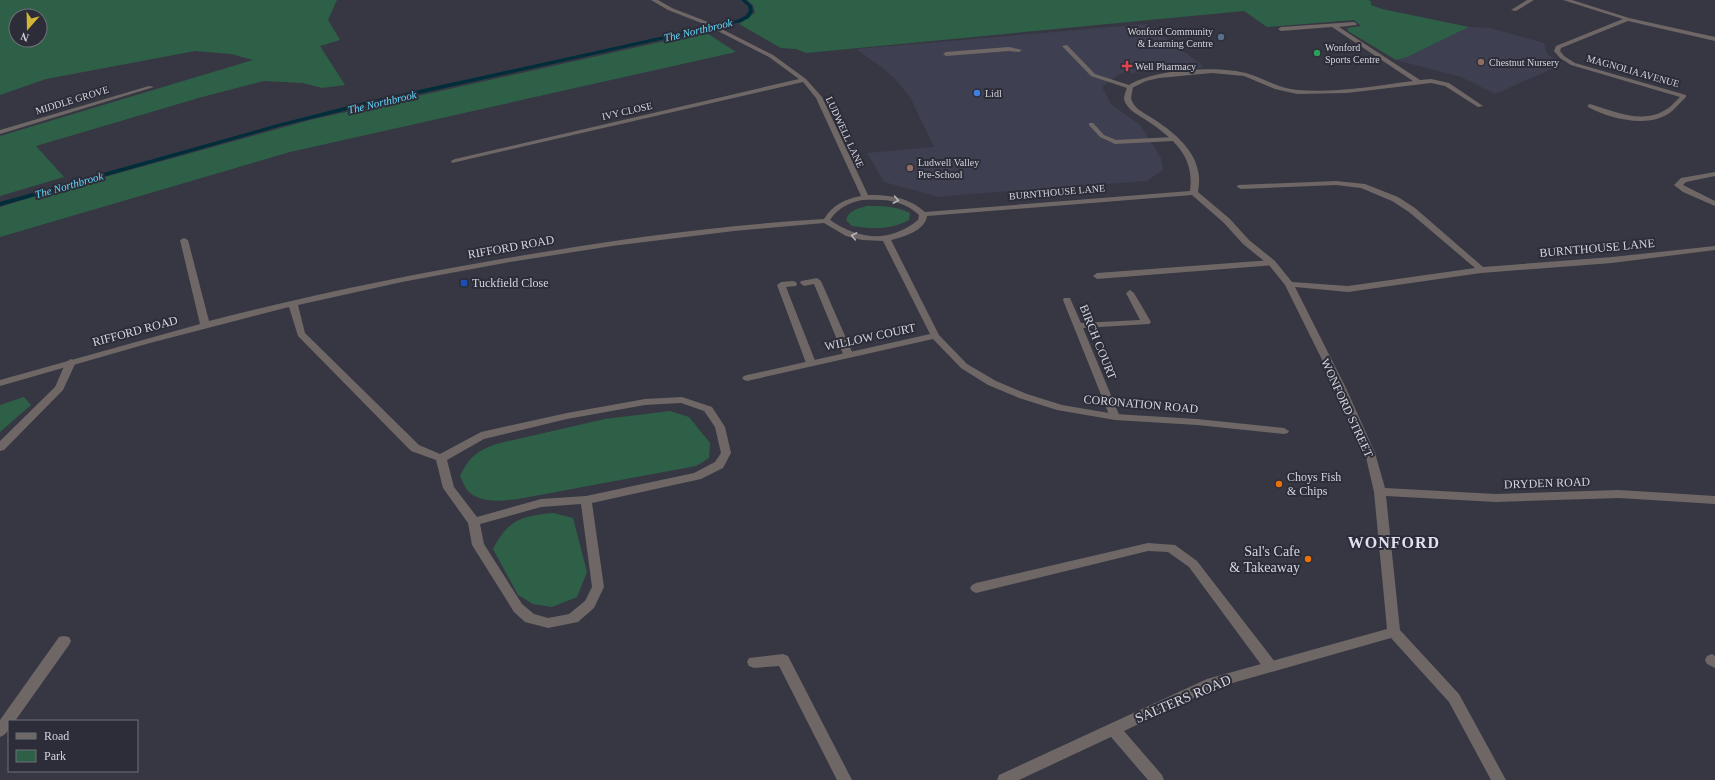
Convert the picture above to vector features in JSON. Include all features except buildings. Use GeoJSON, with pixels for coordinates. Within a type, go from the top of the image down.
{"type":"FeatureCollection","features":[{"type":"Feature","properties":{"kind":"street","name":"LUDWELL LANE"},"geometry":{"type":"LineString","coordinates":[[654,0],[670,9],[721,30],[770,56],[804,80],[819,97],[865,197]]}},
{"type":"Feature","properties":{"kind":"street"},"geometry":{"type":"LineString","coordinates":[[1514,10],[1531,0]]}},
{"type":"Feature","properties":{"kind":"street"},"geometry":{"type":"LineString","coordinates":[[1566,0],[1628,19],[1715,39]]}},
{"type":"Feature","properties":{"kind":"street","name":"MAGNOLIA AVENUE"},"geometry":{"type":"LineString","coordinates":[[1590,106],[1610,114],[1642,118],[1660,116],[1674,106],[1684,96],[1573,64],[1558,54],[1558,47],[1628,19]]}},
{"type":"Feature","properties":{"kind":"street"},"geometry":{"type":"LineString","coordinates":[[1281,30],[1354,24]]}},
{"type":"Feature","properties":{"kind":"street"},"geometry":{"type":"LineString","coordinates":[[1334,26],[1420,83]]}},
{"type":"Feature","properties":{"kind":"street"},"geometry":{"type":"LineString","coordinates":[[1065,46],[1093,74],[1130,87]]}},
{"type":"Feature","properties":{"kind":"street"},"geometry":{"type":"LineString","coordinates":[[946,54],[1010,49],[1019,50]]}},
{"type":"Feature","properties":{"kind":"street"},"geometry":{"type":"LineString","coordinates":[[1194,192],[1196,178],[1194,165],[1186,152],[1155,123],[1138,111],[1128,101],[1127,94],[1130,87],[1138,81],[1149,78],[1213,71],[1245,74],[1280,90],[1297,92],[1330,92],[1431,82],[1446,84],[1480,106]]}},
{"type":"Feature","properties":{"kind":"street","name":"IVY CLOSE"},"geometry":{"type":"LineString","coordinates":[[455,162],[804,80]]}},
{"type":"Feature","properties":{"kind":"street","name":"MIDDLE GROVE"},"geometry":{"type":"LineString","coordinates":[[0,132],[151,87]]}},
{"type":"Feature","properties":{"kind":"street"},"geometry":{"type":"LineString","coordinates":[[1091,124],[1102,136],[1115,142],[1173,139]]}},
{"type":"Feature","properties":{"kind":"street"},"geometry":{"type":"LineString","coordinates":[[1713,176],[1684,180],[1678,185],[1715,204]]}},
{"type":"Feature","properties":{"kind":"street"},"geometry":{"type":"LineString","coordinates":[[1241,188],[1336,183],[1362,186],[1395,199],[1412,210],[1481,270]]}},
{"type":"Feature","properties":{"kind":"street","name":"BURNTHOUSE LANE"},"geometry":{"type":"LineString","coordinates":[[923,214],[1194,192]]}},
{"type":"Feature","properties":{"kind":"street","name":"WONFORD STREET"},"geometry":{"type":"LineString","coordinates":[[1194,192],[1227,221],[1246,242],[1272,263],[1289,284],[1370,453],[1380,492],[1394,632]]}},
{"type":"Feature","properties":{"kind":"street"},"geometry":{"type":"LineString","coordinates":[[865,197],[898,200],[911,204],[923,214],[922,221],[913,230],[886,239],[849,235],[837,230],[826,221],[830,212],[841,204],[853,199],[865,197]]}},
{"type":"Feature","properties":{"kind":"street","name":"RIFFORD ROAD"},"geometry":{"type":"LineString","coordinates":[[0,383],[205,325],[293,303],[412,278],[537,255],[696,232],[788,223],[826,221]]}},
{"type":"Feature","properties":{"kind":"street","name":"CORONATION ROAD"},"geometry":{"type":"LineString","coordinates":[[886,239],[935,336],[964,366],[992,383],[1023,396],[1061,408],[1114,417],[1197,422],[1284,431]]}},
{"type":"Feature","properties":{"kind":"street"},"geometry":{"type":"LineString","coordinates":[[184,240],[205,325]]}},
{"type":"Feature","properties":{"kind":"street","name":"BURNTHOUSE LANE"},"geometry":{"type":"LineString","coordinates":[[1289,284],[1348,289],[1401,283],[1481,270],[1612,260],[1715,248]]}},
{"type":"Feature","properties":{"kind":"street"},"geometry":{"type":"LineString","coordinates":[[1097,276],[1272,263]]}},
{"type":"Feature","properties":{"kind":"street"},"geometry":{"type":"LineString","coordinates":[[804,283],[817,281],[848,354]]}},
{"type":"Feature","properties":{"kind":"street","name":"WILLOW COURT"},"geometry":{"type":"LineString","coordinates":[[793,284],[781,285],[811,363]]}},
{"type":"Feature","properties":{"kind":"street"},"geometry":{"type":"LineString","coordinates":[[1078,326],[1146,322],[1130,293]]}},
{"type":"Feature","properties":{"kind":"street","name":"BIRCH COURT"},"geometry":{"type":"LineString","coordinates":[[1067,300],[1114,417]]}},
{"type":"Feature","properties":{"kind":"street"},"geometry":{"type":"LineString","coordinates":[[293,303],[301,334],[415,448],[441,458],[481,436],[567,416],[645,402],[682,400],[708,409],[720,427],[726,453],[719,466],[697,476],[586,500],[541,503],[474,522]]}},
{"type":"Feature","properties":{"kind":"street","name":"WILLOW COURT"},"geometry":{"type":"LineString","coordinates":[[747,378],[848,354],[935,336]]}},
{"type":"Feature","properties":{"kind":"street"},"geometry":{"type":"LineString","coordinates":[[0,447],[60,388],[71,362]]}},
{"type":"Feature","properties":{"kind":"street"},"geometry":{"type":"LineString","coordinates":[[441,458],[449,488],[474,522],[478,546],[518,608],[530,618],[548,623],[573,618],[590,604],[598,587],[586,500]]}},
{"type":"Feature","properties":{"kind":"street","name":"DRYDEN ROAD"},"geometry":{"type":"LineString","coordinates":[[1380,492],[1496,498],[1619,494],[1715,500]]}},
{"type":"Feature","properties":{"kind":"street"},"geometry":{"type":"LineString","coordinates":[[976,588],[1148,547],[1171,548],[1193,564],[1270,666]]}},
{"type":"Feature","properties":{"kind":"street"},"geometry":{"type":"LineString","coordinates":[[1394,632],[1454,698],[1499,780]]}},
{"type":"Feature","properties":{"kind":"street","name":"SALTERS ROAD"},"geometry":{"type":"LineString","coordinates":[[1004,780],[1212,683],[1394,632]]}},
{"type":"Feature","properties":{"kind":"street"},"geometry":{"type":"LineString","coordinates":[[0,731],[64,641]]}},
{"type":"Feature","properties":{"kind":"street"},"geometry":{"type":"LineString","coordinates":[[754,662],[783,660],[845,780]]}},
{"type":"Feature","properties":{"kind":"street"},"geometry":{"type":"LineString","coordinates":[[1114,730],[1157,780]]}},
{"type":"Feature","properties":{"kind":"shaded area"},"geometry":{"type":"Polygon","coordinates":[[[1148,24],[1204,67],[1119,74],[1102,87],[1111,104],[1140,125],[1161,158],[1163,170],[1147,181],[939,197],[884,182],[867,153],[934,147],[910,97],[894,78],[883,68],[856,49],[1148,24]]]}},
{"type":"Feature","properties":{"kind":"shaded area","name":"Chestnut Nursery"},"geometry":{"type":"Polygon","coordinates":[[[1469,27],[1490,28],[1544,43],[1547,54],[1563,64],[1495,94],[1461,77],[1396,60],[1407,57],[1469,27]]]}},
{"type":"Feature","properties":{"kind":"green space"},"geometry":{"type":"Polygon","coordinates":[[[0,0],[337,0],[328,20],[340,40],[320,46],[345,85],[322,88],[303,83],[264,81],[202,97],[36,146],[64,177],[0,196],[0,136],[253,60],[231,54],[195,51],[46,79],[0,95],[0,0]]]}},
{"type":"Feature","properties":{"kind":"green space"},"geometry":{"type":"Polygon","coordinates":[[[747,0],[1368,0],[1371,1],[1371,5],[1382,9],[1469,27],[1407,57],[1396,60],[1348,31],[1347,28],[1361,26],[1354,20],[1267,27],[1244,11],[806,53],[796,49],[781,48],[739,24],[755,13],[753,5],[747,0]]]}},
{"type":"Feature","properties":{"kind":"green space"},"geometry":{"type":"Polygon","coordinates":[[[705,32],[736,52],[290,152],[0,237],[0,207],[33,197],[310,120],[705,32]]]}},
{"type":"Feature","properties":{"kind":"green space"},"geometry":{"type":"Polygon","coordinates":[[[867,206],[884,206],[900,209],[910,213],[909,220],[895,226],[867,228],[852,226],[846,220],[851,212],[867,206]]]}},
{"type":"Feature","properties":{"kind":"green space"},"geometry":{"type":"Polygon","coordinates":[[[24,397],[31,405],[0,432],[0,405],[24,397]]]}},
{"type":"Feature","properties":{"kind":"green space"},"geometry":{"type":"Polygon","coordinates":[[[670,411],[689,417],[710,443],[709,458],[696,466],[518,499],[505,500],[484,500],[478,498],[467,490],[460,476],[467,464],[478,452],[496,444],[605,419],[670,411]]]}},
{"type":"Feature","properties":{"kind":"green space"},"geometry":{"type":"Polygon","coordinates":[[[553,513],[573,518],[587,572],[577,597],[552,607],[533,604],[518,595],[493,549],[504,532],[517,521],[532,516],[553,513]]]}},
{"type":"Feature","properties":{"kind":"waterway","name":"The Northbrook"},"geometry":{"type":"LineString","coordinates":[[0,204],[280,125],[360,105],[739,21],[747,17],[751,11],[750,6],[743,0]]}},
{"type":"Feature","properties":{"kind":"place","name":"Wonford Community & Learning Centre"},"geometry":{"type":"Point","coordinates":[1221,37]}},
{"type":"Feature","properties":{"kind":"place","name":"Wonford Sports Centre"},"geometry":{"type":"Point","coordinates":[1317,53]}},
{"type":"Feature","properties":{"kind":"place","name":"Chestnut Nursery"},"geometry":{"type":"Point","coordinates":[1481,62]}},
{"type":"Feature","properties":{"kind":"place","name":"Well Pharmacy"},"geometry":{"type":"Point","coordinates":[1127,66]}},
{"type":"Feature","properties":{"kind":"place","name":"Lidl"},"geometry":{"type":"Point","coordinates":[977,93]}},
{"type":"Feature","properties":{"kind":"place","name":"Ludwell Valley Pre-School"},"geometry":{"type":"Point","coordinates":[910,168]}},
{"type":"Feature","properties":{"kind":"place","name":"Tuckfield Close"},"geometry":{"type":"Point","coordinates":[464,283]}},
{"type":"Feature","properties":{"kind":"place","name":"Choys Fish & Chips"},"geometry":{"type":"Point","coordinates":[1279,484]}},
{"type":"Feature","properties":{"kind":"place","name":"Sal's Cafe & Takeaway"},"geometry":{"type":"Point","coordinates":[1308,559]}},
{"type":"Feature","properties":{"kind":"district","name":"WONFORD"},"geometry":{"type":"Point","coordinates":[1394,542]}}]}
